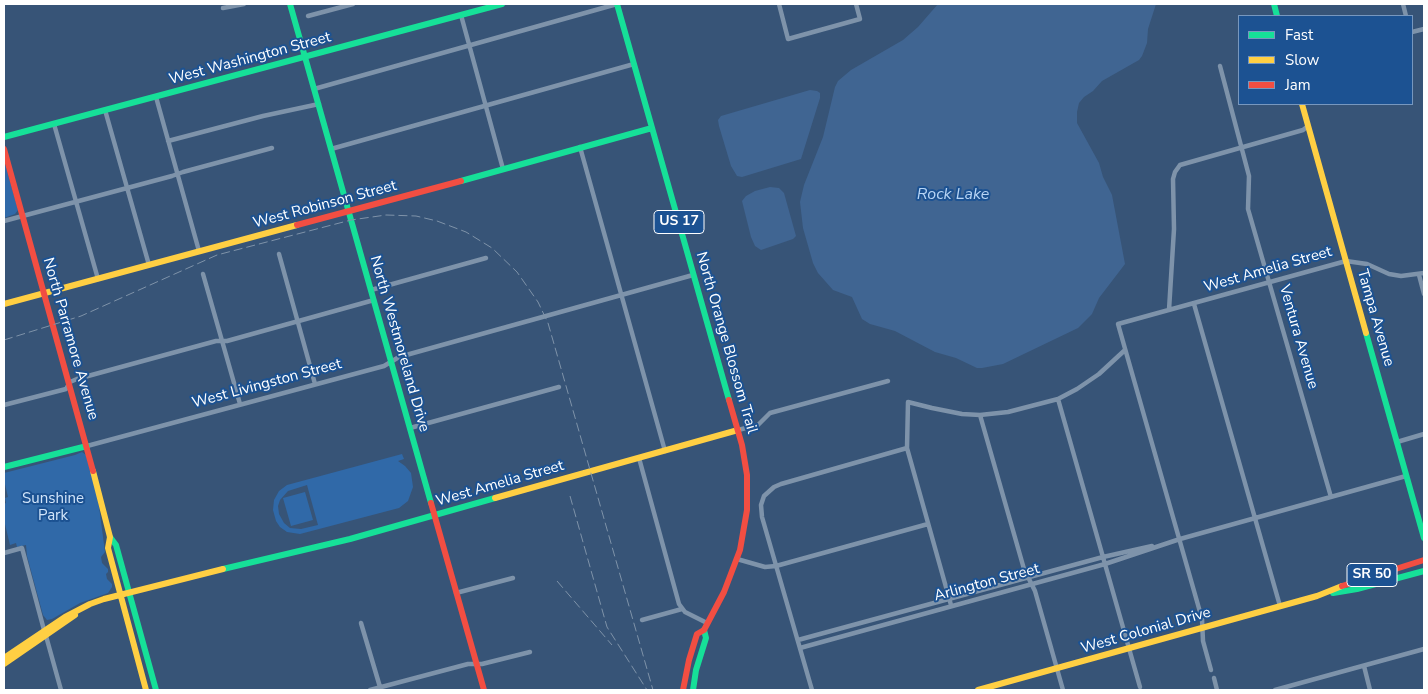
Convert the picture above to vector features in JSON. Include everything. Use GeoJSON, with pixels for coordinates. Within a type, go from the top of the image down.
{"type":"FeatureCollection","features":[{"type":"Feature","properties":{"kind":"main road","name":"North Westmoreland Drive"},"geometry":{"type":"LineString","coordinates":[[290,4],[484,690]]}},
{"type":"Feature","properties":{"kind":"main road","name":"West Washington Street"},"geometry":{"type":"LineString","coordinates":[[4,137],[502,4]]}},
{"type":"Feature","properties":{"kind":"main road","name":"North Orange Blossom Trail"},"geometry":{"type":"LineString","coordinates":[[617,4],[745,459],[746,524],[737,560],[724,592],[708,623],[704,630],[698,634],[689,660],[683,690]]}},
{"type":"Feature","properties":{"kind":"main road","name":"Tampa Avenue"},"geometry":{"type":"LineString","coordinates":[[1302,105],[1424,538]]}},
{"type":"Feature","properties":{"kind":"main road","name":"West Robinson Street"},"geometry":{"type":"LineString","coordinates":[[4,304],[652,128]]}},
{"type":"Feature","properties":{"kind":"main road","name":"North Parramore Avenue"},"geometry":{"type":"LineString","coordinates":[[4,149],[102,502],[110,538],[108,548],[146,690]]}},
{"type":"Feature","properties":{"kind":"main road","name":"West Amelia Street"},"geometry":{"type":"LineString","coordinates":[[4,658],[74,616],[113,598],[350,539],[738,430]]}},
{"type":"Feature","properties":{"kind":"main road","name":"West Livingston Street"},"geometry":{"type":"LineString","coordinates":[[4,467],[87,446]]}},
{"type":"Feature","properties":{"kind":"main road","name":"North Parramore Avenue"},"geometry":{"type":"LineString","coordinates":[[110,538],[116,545],[156,690]]}},
{"type":"Feature","properties":{"kind":"main road","name":"West Colonial Drive"},"geometry":{"type":"LineString","coordinates":[[1321,595],[1354,581],[1424,560]]}},
{"type":"Feature","properties":{"kind":"main road","name":"West Colonial Drive"},"geometry":{"type":"LineString","coordinates":[[978,690],[1321,595],[1358,589],[1424,571]]}},
{"type":"Feature","properties":{"kind":"main road","name":"North Orange Blossom Trail"},"geometry":{"type":"LineString","coordinates":[[693,690],[696,670],[706,638],[704,630]]}},
{"type":"Feature","properties":{"kind":"main road","name":"West Amelia Street"},"geometry":{"type":"LineString","coordinates":[[4,664],[45,633]]}},
{"type":"Feature","properties":{"kind":"street"},"geometry":{"type":"LineString","coordinates":[[223,8],[244,4]]}},
{"type":"Feature","properties":{"kind":"street"},"geometry":{"type":"LineString","coordinates":[[308,16],[353,4]]}},
{"type":"Feature","properties":{"kind":"street"},"geometry":{"type":"LineString","coordinates":[[314,89],[617,4]]}},
{"type":"Feature","properties":{"kind":"street"},"geometry":{"type":"LineString","coordinates":[[779,4],[788,39],[860,19],[856,4]]}},
{"type":"Feature","properties":{"kind":"street"},"geometry":{"type":"LineString","coordinates":[[461,15],[504,169]]}},
{"type":"Feature","properties":{"kind":"street"},"geometry":{"type":"LineString","coordinates":[[332,149],[634,64]]}},
{"type":"Feature","properties":{"kind":"street","name":"Ventura Avenue"},"geometry":{"type":"LineString","coordinates":[[1220,66],[1249,176],[1248,209],[1331,497]]}},
{"type":"Feature","properties":{"kind":"street"},"geometry":{"type":"LineString","coordinates":[[156,97],[199,252]]}},
{"type":"Feature","properties":{"kind":"street"},"geometry":{"type":"LineString","coordinates":[[168,141],[263,116],[318,104]]}},
{"type":"Feature","properties":{"kind":"street"},"geometry":{"type":"LineString","coordinates":[[105,110],[149,265]]}},
{"type":"Feature","properties":{"kind":"street"},"geometry":{"type":"LineString","coordinates":[[54,124],[98,279]]}},
{"type":"Feature","properties":{"kind":"street"},"geometry":{"type":"LineString","coordinates":[[1169,310],[1174,244],[1173,179],[1180,165],[1303,130],[1308,126]]}},
{"type":"Feature","properties":{"kind":"street"},"geometry":{"type":"LineString","coordinates":[[4,221],[272,148]]}},
{"type":"Feature","properties":{"kind":"street"},"geometry":{"type":"LineString","coordinates":[[580,148],[665,451]]}},
{"type":"Feature","properties":{"kind":"street"},"geometry":{"type":"LineString","coordinates":[[279,254],[315,384]]}},
{"type":"Feature","properties":{"kind":"street"},"geometry":{"type":"LineString","coordinates":[[371,290],[486,258]]}},
{"type":"Feature","properties":{"kind":"street","name":"West Amelia Street"},"geometry":{"type":"LineString","coordinates":[[1125,350],[1118,324],[1346,260],[1367,264],[1389,274],[1401,276],[1422,274]]}},
{"type":"Feature","properties":{"kind":"street"},"geometry":{"type":"LineString","coordinates":[[203,274],[240,404]]}},
{"type":"Feature","properties":{"kind":"street"},"geometry":{"type":"LineString","coordinates":[[1422,274],[1424,294]]}},
{"type":"Feature","properties":{"kind":"street"},"geometry":{"type":"LineString","coordinates":[[621,295],[693,275]]}},
{"type":"Feature","properties":{"kind":"street","name":"West Livingston Street"},"geometry":{"type":"LineString","coordinates":[[87,446],[384,366],[399,358],[621,295]]}},
{"type":"Feature","properties":{"kind":"street"},"geometry":{"type":"LineString","coordinates":[[4,405],[66,389],[70,382],[77,378],[222,340],[227,341],[374,300]]}},
{"type":"Feature","properties":{"kind":"street"},"geometry":{"type":"LineString","coordinates":[[1194,304],[1280,606]]}},
{"type":"Feature","properties":{"kind":"street"},"geometry":{"type":"LineString","coordinates":[[951,606],[907,448],[908,402],[932,408],[980,415],[1008,412],[1058,400],[1099,374],[1125,350],[1202,619],[1203,641],[1211,670]]}},
{"type":"Feature","properties":{"kind":"street","name":"West Amelia Street"},"geometry":{"type":"LineString","coordinates":[[738,430],[758,425],[770,413],[888,381]]}},
{"type":"Feature","properties":{"kind":"street"},"geometry":{"type":"LineString","coordinates":[[410,428],[559,387]]}},
{"type":"Feature","properties":{"kind":"street"},"geometry":{"type":"LineString","coordinates":[[1058,400],[1140,687]]}},
{"type":"Feature","properties":{"kind":"street"},"geometry":{"type":"LineString","coordinates":[[980,415],[1024,569],[1035,591],[1063,690]]}},
{"type":"Feature","properties":{"kind":"street"},"geometry":{"type":"LineString","coordinates":[[1397,442],[1424,434]]}},
{"type":"Feature","properties":{"kind":"street"},"geometry":{"type":"LineString","coordinates":[[812,690],[761,511],[764,496],[774,487],[781,484],[907,448]]}},
{"type":"Feature","properties":{"kind":"street"},"geometry":{"type":"LineString","coordinates":[[639,458],[682,609],[688,614],[708,623]]}},
{"type":"Feature","properties":{"kind":"street","name":"Arlington Street"},"geometry":{"type":"LineString","coordinates":[[800,648],[1105,564],[1180,539],[1406,476]]}},
{"type":"Feature","properties":{"kind":"street"},"geometry":{"type":"LineString","coordinates":[[737,560],[765,567],[776,566],[928,524]]}},
{"type":"Feature","properties":{"kind":"street","name":"Arlington Street"},"geometry":{"type":"LineString","coordinates":[[798,640],[1103,556],[1180,539]]}},
{"type":"Feature","properties":{"kind":"street"},"geometry":{"type":"LineString","coordinates":[[4,553],[22,548],[61,690]]}},
{"type":"Feature","properties":{"kind":"street"},"geometry":{"type":"LineString","coordinates":[[456,593],[513,578]]}},
{"type":"Feature","properties":{"kind":"street"},"geometry":{"type":"LineString","coordinates":[[642,620],[682,609]]}},
{"type":"Feature","properties":{"kind":"street"},"geometry":{"type":"LineString","coordinates":[[361,623],[380,688]]}},
{"type":"Feature","properties":{"kind":"street"},"geometry":{"type":"LineString","coordinates":[[1275,690],[1424,649]]}},
{"type":"Feature","properties":{"kind":"street"},"geometry":{"type":"LineString","coordinates":[[370,690],[468,664],[485,664],[530,652]]}},
{"type":"Feature","properties":{"kind":"street"},"geometry":{"type":"LineString","coordinates":[[1364,666],[1370,690]]}},
{"type":"Feature","properties":{"kind":"street"},"geometry":{"type":"LineString","coordinates":[[1214,678],[1217,690]]}},
{"type":"Feature","properties":{"kind":"green space"},"geometry":{"type":"Polygon","coordinates":[[[4,160],[18,210],[15,214],[4,218],[4,160]]]}},
{"type":"Feature","properties":{"kind":"green space","name":"Sunshine Park"},"geometry":{"type":"Polygon","coordinates":[[[82,452],[86,455],[98,499],[105,552],[101,557],[102,563],[108,569],[107,579],[112,584],[112,587],[108,593],[80,603],[47,620],[43,615],[27,556],[26,545],[17,547],[16,543],[10,545],[4,520],[5,498],[8,497],[4,473],[82,452]]]}},
{"type":"Feature","properties":{"kind":"green space"},"geometry":{"type":"Polygon","coordinates":[[[402,454],[404,459],[398,461],[411,473],[413,487],[408,501],[399,508],[300,534],[287,532],[280,527],[273,510],[274,500],[279,491],[287,485],[402,454]],[[307,485],[288,491],[280,500],[278,506],[279,514],[284,523],[290,528],[301,529],[318,525],[307,485]]]}},
{"type":"Feature","properties":{"kind":"green space"},"geometry":{"type":"Polygon","coordinates":[[[305,492],[313,520],[291,526],[283,498],[305,492]]]}},
{"type":"Feature","properties":{"kind":"water","name":"Rock Lake"},"geometry":{"type":"Polygon","coordinates":[[[938,4],[1156,4],[1142,56],[1139,60],[1102,81],[1079,103],[1077,112],[1077,123],[1099,163],[1103,177],[1112,195],[1125,264],[1099,298],[1092,314],[1078,328],[1003,364],[982,368],[977,368],[956,358],[935,352],[895,331],[870,324],[862,319],[852,297],[833,290],[818,273],[813,263],[803,228],[800,202],[804,185],[823,137],[838,81],[851,70],[903,40],[918,27],[938,4]]]}},
{"type":"Feature","properties":{"kind":"water"},"geometry":{"type":"Polygon","coordinates":[[[810,90],[820,93],[820,98],[801,159],[742,177],[737,176],[731,166],[719,126],[718,120],[721,116],[810,90]]]}},
{"type":"Feature","properties":{"kind":"water"},"geometry":{"type":"Polygon","coordinates":[[[770,187],[779,188],[784,193],[796,236],[793,239],[761,250],[755,246],[751,237],[742,201],[746,196],[755,191],[770,187]]]}},
{"type":"Feature","properties":{"kind":"railway"},"geometry":{"type":"LineString","coordinates":[[4,340],[81,316],[217,255],[351,220],[386,215],[416,216],[437,221],[466,232],[492,248],[517,272],[538,302],[548,323],[653,690]]}},
{"type":"Feature","properties":{"kind":"railway"},"geometry":{"type":"LineString","coordinates":[[570,496],[607,627],[647,690]]}},
{"type":"Feature","properties":{"kind":"railway"},"geometry":{"type":"LineString","coordinates":[[557,581],[612,645]]}},
{"type":"Feature","properties":{"kind":"traffic: fast"},"geometry":{"type":"LineString","coordinates":[[290,4],[431,503]]}},
{"type":"Feature","properties":{"kind":"traffic: fast"},"geometry":{"type":"LineString","coordinates":[[4,137],[502,4]]}},
{"type":"Feature","properties":{"kind":"traffic: fast"},"geometry":{"type":"LineString","coordinates":[[617,4],[729,400]]}},
{"type":"Feature","properties":{"kind":"traffic: fast"},"geometry":{"type":"LineString","coordinates":[[1274,4],[1277,15]]}},
{"type":"Feature","properties":{"kind":"traffic: fast"},"geometry":{"type":"LineString","coordinates":[[461,181],[652,128]]}},
{"type":"Feature","properties":{"kind":"traffic: fast"},"geometry":{"type":"LineString","coordinates":[[1366,333],[1424,538]]}},
{"type":"Feature","properties":{"kind":"traffic: fast"},"geometry":{"type":"LineString","coordinates":[[4,467],[87,446]]}},
{"type":"Feature","properties":{"kind":"traffic: fast"},"geometry":{"type":"LineString","coordinates":[[223,569],[350,539],[495,498]]}},
{"type":"Feature","properties":{"kind":"traffic: fast"},"geometry":{"type":"LineString","coordinates":[[110,537],[116,545],[156,690]]}},
{"type":"Feature","properties":{"kind":"traffic: fast"},"geometry":{"type":"LineString","coordinates":[[1333,593],[1357,589],[1424,571]]}},
{"type":"Feature","properties":{"kind":"traffic: fast"},"geometry":{"type":"LineString","coordinates":[[693,690],[696,670],[706,638],[704,630]]}},
{"type":"Feature","properties":{"kind":"traffic: slow"},"geometry":{"type":"LineString","coordinates":[[1302,105],[1366,333]]}},
{"type":"Feature","properties":{"kind":"traffic: slow"},"geometry":{"type":"LineString","coordinates":[[4,304],[297,225]]}},
{"type":"Feature","properties":{"kind":"traffic: slow"},"geometry":{"type":"LineString","coordinates":[[495,498],[738,430]]}},
{"type":"Feature","properties":{"kind":"traffic: slow"},"geometry":{"type":"LineString","coordinates":[[93,471],[110,537],[108,548],[146,690]]}},
{"type":"Feature","properties":{"kind":"traffic: slow"},"geometry":{"type":"LineString","coordinates":[[4,658],[65,617],[90,604],[223,569]]}},
{"type":"Feature","properties":{"kind":"traffic: slow"},"geometry":{"type":"LineString","coordinates":[[978,690],[1317,596],[1342,586]]}},
{"type":"Feature","properties":{"kind":"traffic: slow"},"geometry":{"type":"LineString","coordinates":[[4,664],[75,615]]}},
{"type":"Feature","properties":{"kind":"traffic: jam"},"geometry":{"type":"LineString","coordinates":[[4,149],[93,471]]}},
{"type":"Feature","properties":{"kind":"traffic: jam"},"geometry":{"type":"LineString","coordinates":[[297,225],[461,181]]}},
{"type":"Feature","properties":{"kind":"traffic: jam"},"geometry":{"type":"LineString","coordinates":[[683,690],[697,634],[704,630],[724,592],[740,550],[747,510],[747,475],[742,445],[729,400]]}},
{"type":"Feature","properties":{"kind":"traffic: jam"},"geometry":{"type":"LineString","coordinates":[[431,503],[484,690]]}},
{"type":"Feature","properties":{"kind":"traffic: jam"},"geometry":{"type":"LineString","coordinates":[[1342,586],[1424,560]]}}]}
